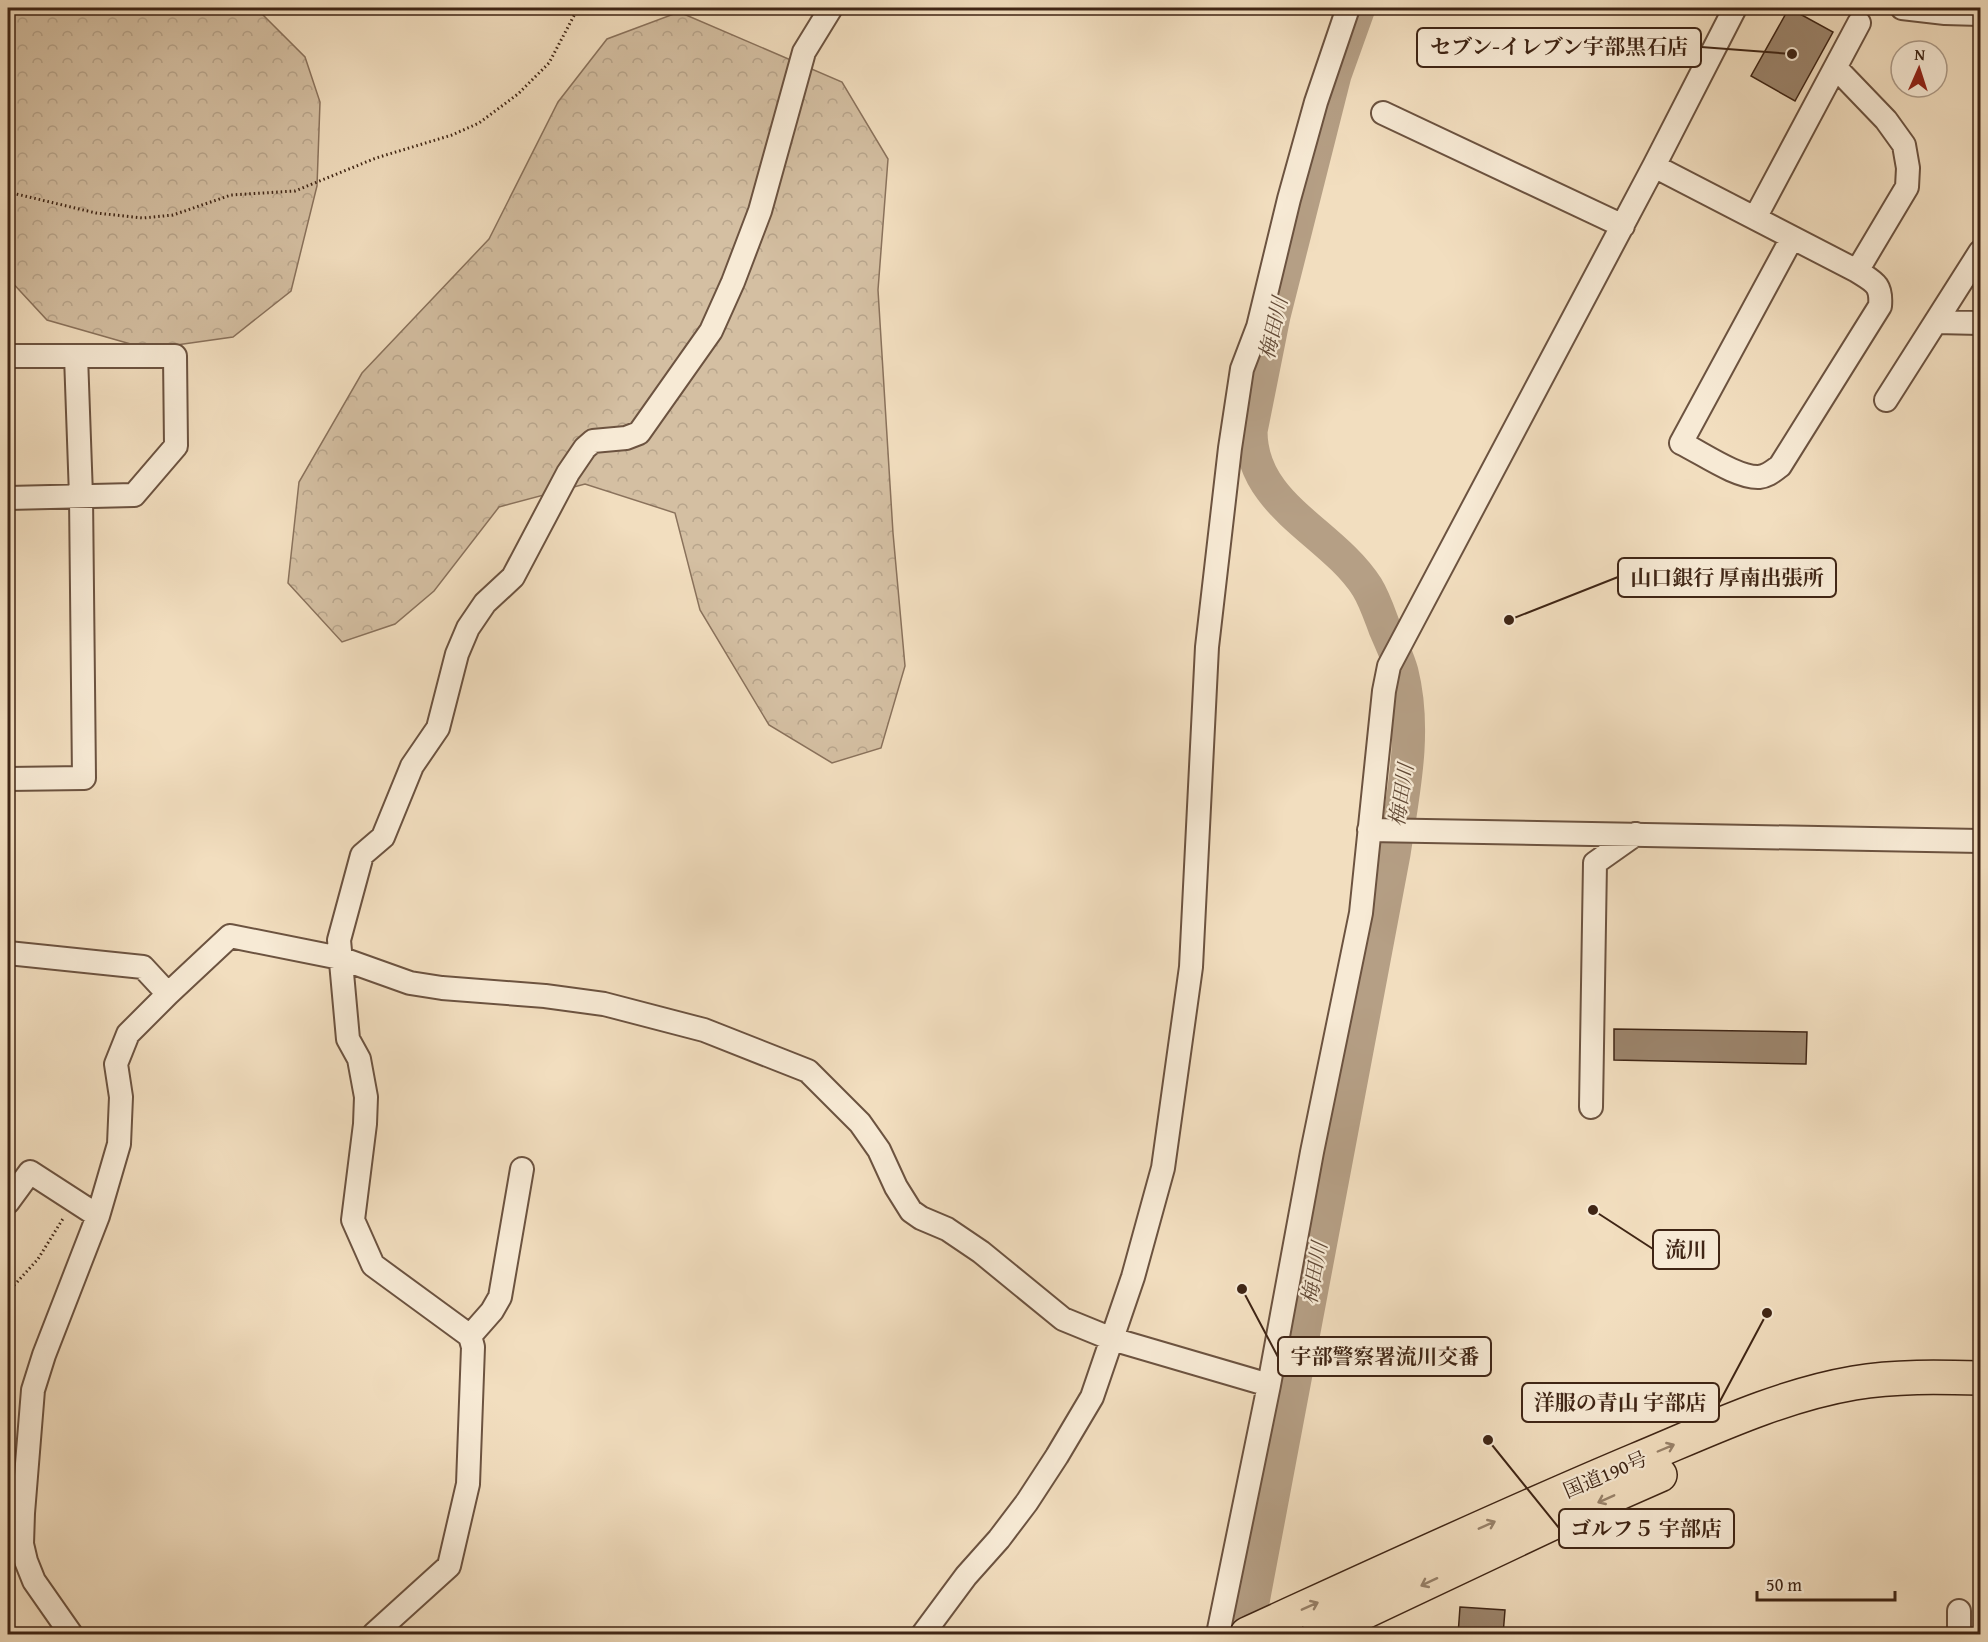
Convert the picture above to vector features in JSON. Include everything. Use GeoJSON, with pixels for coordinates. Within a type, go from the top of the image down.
{"type":"FeatureCollection","features":[{"type":"Feature","properties":{"kind":"highway","name":"国道190号"},"geometry":{"type":"LineString","coordinates":[[1258,1632],[1550,1497],[1732,1420],[1823,1390],[1885,1378],[1980,1378]]}},
{"type":"Feature","properties":{"kind":"highway","name":"国道190号"},"geometry":{"type":"LineString","coordinates":[[1318,1635],[1576,1512],[1778,1423],[1818,1409],[1856,1400],[1910,1396],[1980,1395]]}},
{"type":"Feature","properties":{"kind":"street"},"geometry":{"type":"LineString","coordinates":[[374,1635],[449,1566],[468,1484],[473,1347],[470,1336],[373,1265],[353,1220],[365,1124],[366,1097],[359,1059],[348,1039],[339,940],[362,855],[383,837],[412,766],[438,728],[457,654],[468,628],[485,603],[513,577],[568,473],[585,448],[593,441],[626,438],[639,433],[711,331],[733,282],[760,211],[804,52],[831,8]]}},
{"type":"Feature","properties":{"kind":"street"},"geometry":{"type":"LineString","coordinates":[[923,1635],[966,1576],[1020,1511],[1057,1456],[1092,1397],[1133,1277],[1163,1168],[1191,967],[1207,647],[1230,448],[1242,369],[1258,327],[1316,102],[1348,8]]}},
{"type":"Feature","properties":{"kind":"street"},"geometry":{"type":"LineString","coordinates":[[1218,1635],[1360,913],[1384,691],[1389,666],[1623,226],[1735,8]]}},
{"type":"Feature","properties":{"kind":"street"},"geometry":{"type":"LineString","coordinates":[[1902,8],[1980,14]]}},
{"type":"Feature","properties":{"kind":"street"},"geometry":{"type":"LineString","coordinates":[[1755,218],[1860,23]]}},
{"type":"Feature","properties":{"kind":"street"},"geometry":{"type":"LineString","coordinates":[[1836,68],[1886,120],[1904,145],[1908,168],[1906,187],[1857,271]]}},
{"type":"Feature","properties":{"kind":"street"},"geometry":{"type":"LineString","coordinates":[[1383,113],[1623,226]]}},
{"type":"Feature","properties":{"kind":"street"},"geometry":{"type":"LineString","coordinates":[[1654,166],[1857,271],[1876,284],[1881,294],[1880,306],[1780,466],[1770,474],[1760,477],[1744,476],[1682,443],[1792,238]]}},
{"type":"Feature","properties":{"kind":"street"},"geometry":{"type":"LineString","coordinates":[[1886,400],[1980,252]]}},
{"type":"Feature","properties":{"kind":"street"},"geometry":{"type":"LineString","coordinates":[[1936,322],[1980,323]]}},
{"type":"Feature","properties":{"kind":"street"},"geometry":{"type":"LineString","coordinates":[[8,356],[175,356],[176,446],[134,495],[8,498]]}},
{"type":"Feature","properties":{"kind":"street"},"geometry":{"type":"LineString","coordinates":[[8,779],[84,778],[81,496],[76,356]]}},
{"type":"Feature","properties":{"kind":"street"},"geometry":{"type":"LineString","coordinates":[[1369,830],[1980,841]]}},
{"type":"Feature","properties":{"kind":"street"},"geometry":{"type":"LineString","coordinates":[[1591,1107],[1595,863],[1636,834]]}},
{"type":"Feature","properties":{"kind":"street"},"geometry":{"type":"LineString","coordinates":[[71,1635],[34,1581],[22,1544],[33,1390],[44,1354],[98,1216],[119,1144],[121,1096],[116,1064],[128,1034],[230,936],[340,958],[410,983],[604,1004],[704,1030],[808,1071],[860,1122],[879,1150],[896,1187],[911,1210],[981,1252],[1063,1319],[1112,1339],[1269,1385]]}},
{"type":"Feature","properties":{"kind":"street"},"geometry":{"type":"LineString","coordinates":[[8,953],[143,967],[168,994]]}},
{"type":"Feature","properties":{"kind":"street"},"geometry":{"type":"LineString","coordinates":[[470,1336],[492,1311],[500,1297],[522,1169]]}},
{"type":"Feature","properties":{"kind":"street"},"geometry":{"type":"LineString","coordinates":[[8,1202],[30,1172],[98,1216]]}},
{"type":"Feature","properties":{"kind":"street"},"geometry":{"type":"LineString","coordinates":[[1959,1611],[1959,1635]]}},
{"type":"Feature","properties":{"kind":"path"},"geometry":{"type":"LineString","coordinates":[[8,192],[96,213],[143,218],[173,215],[231,195],[295,191],[376,158],[452,135],[479,123],[518,94],[549,63],[578,8]]}},
{"type":"Feature","properties":{"kind":"path"},"geometry":{"type":"LineString","coordinates":[[8,1292],[38,1259],[74,1202]]}},
{"type":"Feature","properties":{"kind":"green space"},"geometry":{"type":"Polygon","coordinates":[[[8,8],[256,8],[305,57],[320,102],[317,186],[291,291],[233,337],[148,349],[47,320],[8,278],[8,8]]]}},
{"type":"Feature","properties":{"kind":"green space"},"geometry":{"type":"Polygon","coordinates":[[[679,12],[842,82],[888,159],[878,290],[893,533],[905,666],[881,748],[832,763],[769,725],[700,610],[675,513],[585,484],[499,507],[434,591],[395,624],[342,642],[288,583],[299,482],[362,373],[489,239],[558,102],[607,39],[679,12]]]}},
{"type":"Feature","properties":{"kind":"building"},"geometry":{"type":"Polygon","coordinates":[[[1789,8],[1833,32],[1795,101],[1751,76],[1789,8]]]}},
{"type":"Feature","properties":{"kind":"building"},"geometry":{"type":"Polygon","coordinates":[[[1614,1029],[1807,1032],[1806,1064],[1614,1060],[1614,1029]]]}},
{"type":"Feature","properties":{"kind":"building"},"geometry":{"type":"Polygon","coordinates":[[[1460,1607],[1505,1610],[1503,1635],[1458,1635],[1460,1607]]]}},
{"type":"Feature","properties":{"kind":"waterway","name":"梅田川"},"geometry":{"type":"LineString","coordinates":[[1247,1634],[1394,854],[1407,763],[1408,717],[1402,672],[1372,597],[1352,567],[1278,499],[1264,479],[1255,457],[1251,431],[1274,316],[1335,75],[1359,8]]}},
{"type":"Feature","properties":{"kind":"place","name":"セブン-イレブン宇部黒石店"},"geometry":{"type":"Point","coordinates":[1792,54]}},
{"type":"Feature","properties":{"kind":"place","name":"山口銀行 厚南出張所"},"geometry":{"type":"Point","coordinates":[1509,620]}},
{"type":"Feature","properties":{"kind":"place","name":"流川"},"geometry":{"type":"Point","coordinates":[1593,1210]}},
{"type":"Feature","properties":{"kind":"place","name":"宇部警察署流川交番"},"geometry":{"type":"Point","coordinates":[1242,1289]}},
{"type":"Feature","properties":{"kind":"place","name":"洋服の青山 宇部店"},"geometry":{"type":"Point","coordinates":[1767,1313]}},
{"type":"Feature","properties":{"kind":"place","name":"ゴルフ５ 宇部店"},"geometry":{"type":"Point","coordinates":[1488,1440]}}]}
